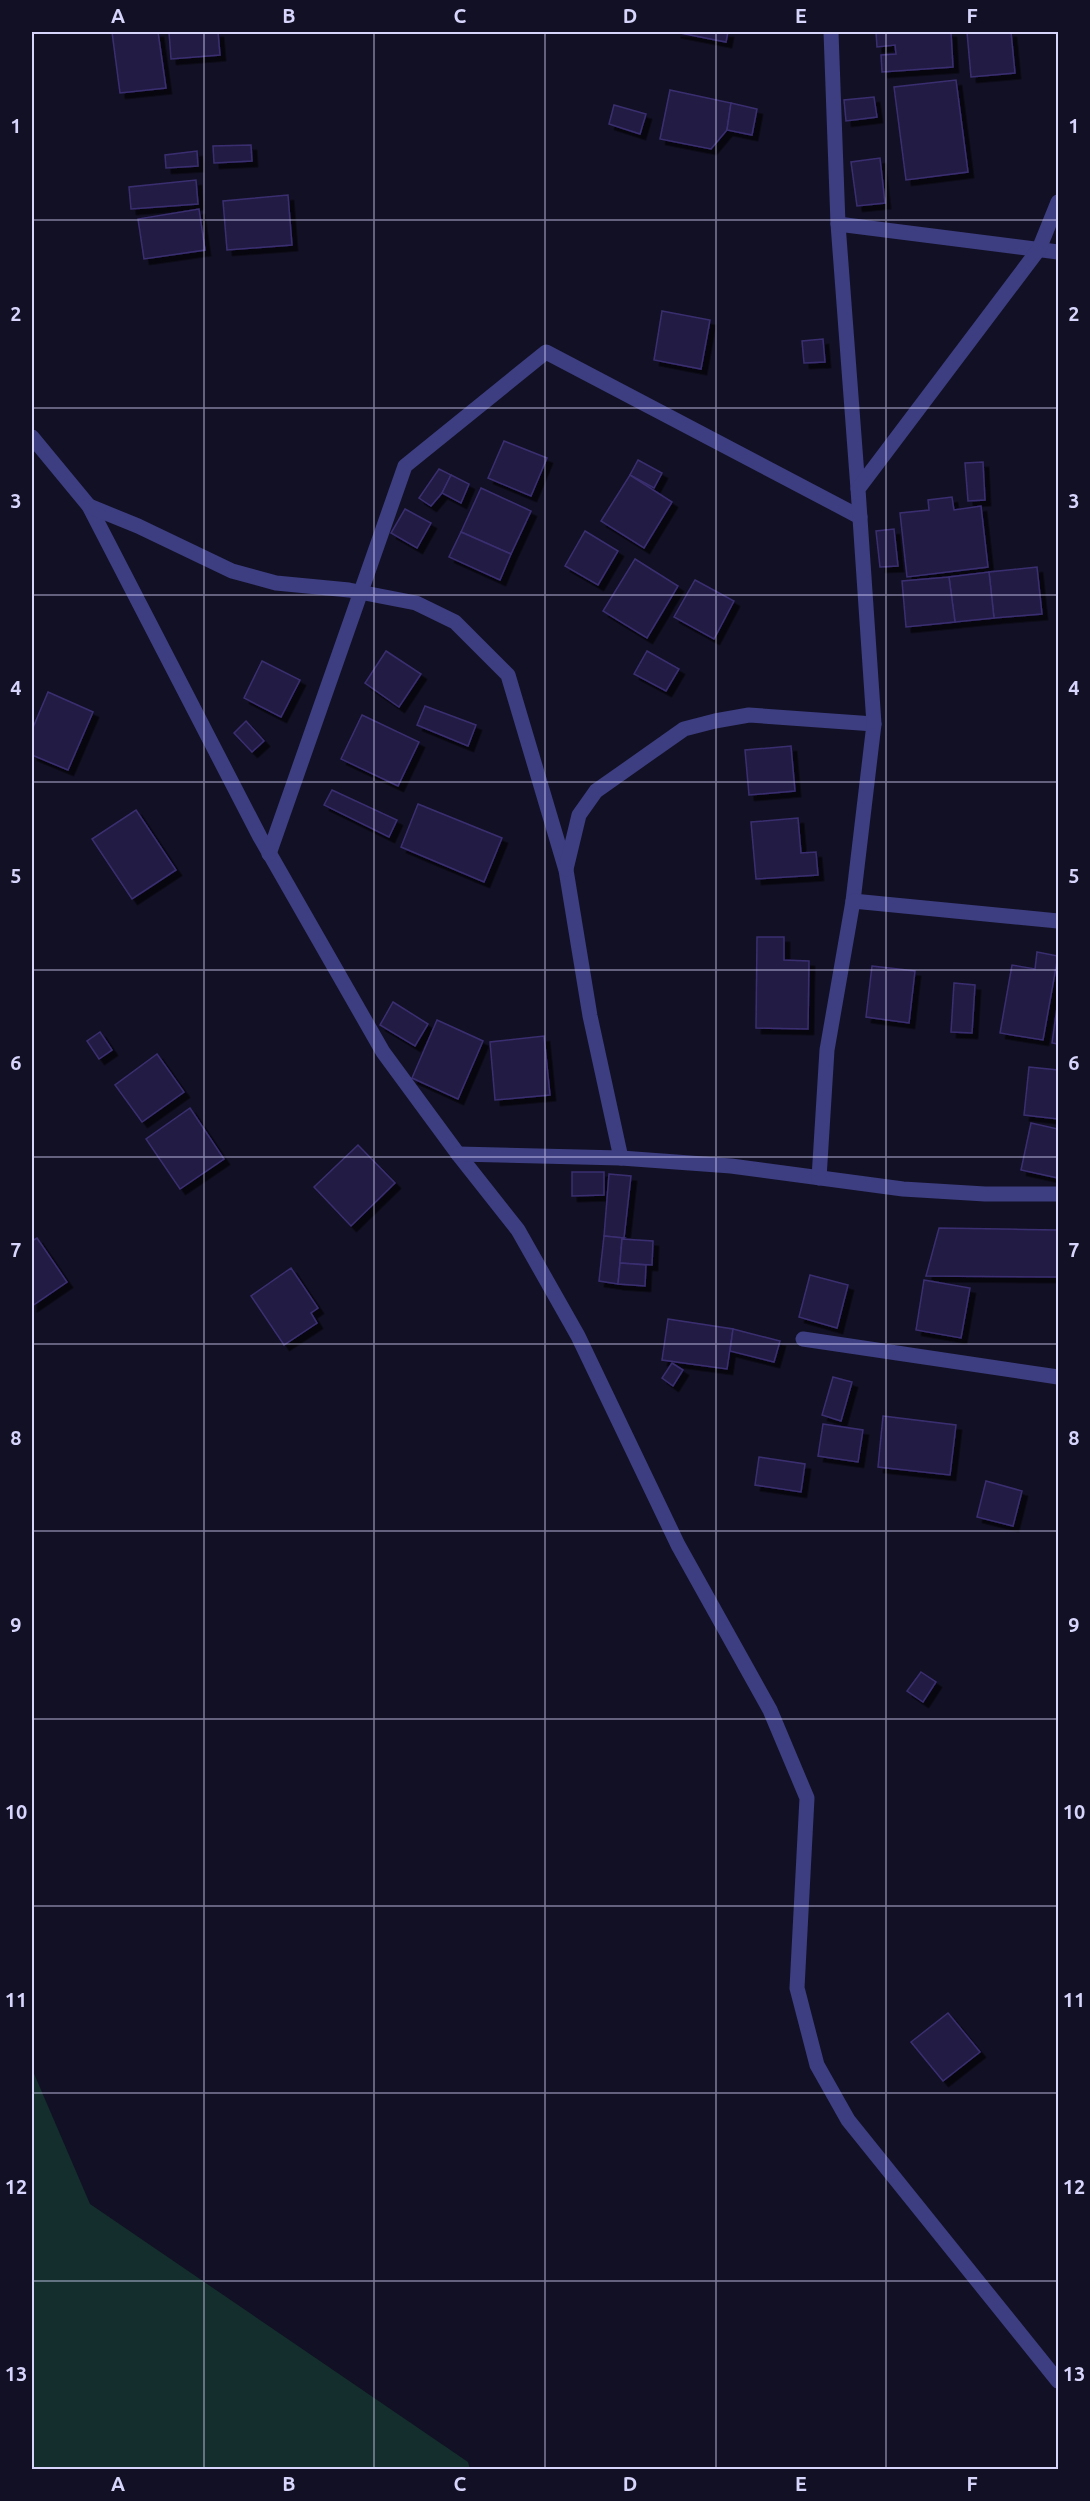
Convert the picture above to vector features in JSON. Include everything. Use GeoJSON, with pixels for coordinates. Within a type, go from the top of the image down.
{"type":"FeatureCollection","features":[{"type":"Feature","properties":{"kind":"street"},"geometry":{"type":"LineString","coordinates":[[819,1178],[827,1050],[853,901],[874,724],[838,224],[831,32]]}},
{"type":"Feature","properties":{"kind":"street"},"geometry":{"type":"LineString","coordinates":[[858,489],[1039,249],[1059,202]]}},
{"type":"Feature","properties":{"kind":"street"},"geometry":{"type":"LineString","coordinates":[[838,224],[1059,252]]}},
{"type":"Feature","properties":{"kind":"street"},"geometry":{"type":"LineString","coordinates":[[270,854],[405,466],[546,352],[860,517]]}},
{"type":"Feature","properties":{"kind":"street"},"geometry":{"type":"LineString","coordinates":[[32,437],[89,506],[270,854],[383,1052],[458,1154],[518,1230],[578,1336],[678,1545],[770,1710],[807,1798],[797,1988],[817,2065],[848,2120],[1059,2381]]}},
{"type":"Feature","properties":{"kind":"street"},"geometry":{"type":"LineString","coordinates":[[89,506],[196,552],[232,571],[276,584],[361,592],[416,603],[455,622],[508,675],[566,870],[590,1016],[621,1158]]}},
{"type":"Feature","properties":{"kind":"street"},"geometry":{"type":"LineString","coordinates":[[566,870],[579,815],[596,791],[684,729],[749,715],[874,724]]}},
{"type":"Feature","properties":{"kind":"street"},"geometry":{"type":"LineString","coordinates":[[853,901],[1059,921]]}},
{"type":"Feature","properties":{"kind":"street"},"geometry":{"type":"LineString","coordinates":[[458,1154],[621,1158],[731,1166],[903,1189],[984,1194],[1059,1194]]}},
{"type":"Feature","properties":{"kind":"street"},"geometry":{"type":"LineString","coordinates":[[803,1339],[1059,1377]]}},
{"type":"Feature","properties":{"kind":"green space"},"geometry":{"type":"Polygon","coordinates":[[[32,2069],[90,2204],[468,2462],[470,2469],[32,2469],[32,2069]]]}},
{"type":"Feature","properties":{"kind":"building"},"geometry":{"type":"Polygon","coordinates":[[[112,32],[158,32],[166,88],[120,93],[112,32]]]}},
{"type":"Feature","properties":{"kind":"building"},"geometry":{"type":"Polygon","coordinates":[[[169,32],[218,32],[220,55],[171,59],[169,32]]]}},
{"type":"Feature","properties":{"kind":"building"},"geometry":{"type":"Polygon","coordinates":[[[675,32],[728,32],[726,42],[675,32]]]}},
{"type":"Feature","properties":{"kind":"building"},"geometry":{"type":"Polygon","coordinates":[[[876,32],[951,32],[953,67],[882,72],[881,55],[896,54],[895,45],[877,47],[876,32]]]}},
{"type":"Feature","properties":{"kind":"building"},"geometry":{"type":"Polygon","coordinates":[[[967,32],[1011,32],[1015,73],[971,77],[967,32]]]}},
{"type":"Feature","properties":{"kind":"building"},"geometry":{"type":"Polygon","coordinates":[[[956,80],[968,172],[906,180],[894,87],[956,80]]]}},
{"type":"Feature","properties":{"kind":"building"},"geometry":{"type":"Polygon","coordinates":[[[670,90],[731,103],[727,130],[711,149],[660,139],[670,90]]]}},
{"type":"Feature","properties":{"kind":"building"},"geometry":{"type":"Polygon","coordinates":[[[874,97],[877,117],[846,121],[844,100],[874,97]]]}},
{"type":"Feature","properties":{"kind":"building"},"geometry":{"type":"Polygon","coordinates":[[[731,103],[757,109],[752,135],[727,130],[731,103]]]}},
{"type":"Feature","properties":{"kind":"building"},"geometry":{"type":"Polygon","coordinates":[[[614,105],[646,114],[640,134],[609,124],[614,105]]]}},
{"type":"Feature","properties":{"kind":"building"},"geometry":{"type":"Polygon","coordinates":[[[251,145],[252,161],[214,163],[213,146],[251,145]]]}},
{"type":"Feature","properties":{"kind":"building"},"geometry":{"type":"Polygon","coordinates":[[[197,151],[198,166],[166,168],[165,155],[197,151]]]}},
{"type":"Feature","properties":{"kind":"building"},"geometry":{"type":"Polygon","coordinates":[[[880,158],[885,203],[857,206],[851,162],[880,158]]]}},
{"type":"Feature","properties":{"kind":"building"},"geometry":{"type":"Polygon","coordinates":[[[196,180],[198,204],[131,209],[129,187],[196,180]]]}},
{"type":"Feature","properties":{"kind":"building"},"geometry":{"type":"Polygon","coordinates":[[[288,195],[292,245],[227,250],[223,201],[288,195]]]}},
{"type":"Feature","properties":{"kind":"building"},"geometry":{"type":"Polygon","coordinates":[[[199,209],[205,250],[144,259],[138,219],[199,209]]]}},
{"type":"Feature","properties":{"kind":"building"},"geometry":{"type":"Polygon","coordinates":[[[662,311],[710,320],[701,369],[654,360],[662,311]]]}},
{"type":"Feature","properties":{"kind":"building"},"geometry":{"type":"Polygon","coordinates":[[[823,339],[825,362],[804,363],[802,341],[823,339]]]}},
{"type":"Feature","properties":{"kind":"building"},"geometry":{"type":"Polygon","coordinates":[[[504,441],[547,458],[531,496],[488,478],[504,441]]]}},
{"type":"Feature","properties":{"kind":"building"},"geometry":{"type":"Polygon","coordinates":[[[638,460],[662,473],[654,488],[630,475],[638,460]]]}},
{"type":"Feature","properties":{"kind":"building"},"geometry":{"type":"Polygon","coordinates":[[[983,462],[985,500],[968,501],[965,463],[983,462]]]}},
{"type":"Feature","properties":{"kind":"building"},"geometry":{"type":"Polygon","coordinates":[[[439,469],[451,475],[442,493],[431,506],[419,498],[439,469]]]}},
{"type":"Feature","properties":{"kind":"building"},"geometry":{"type":"Polygon","coordinates":[[[451,475],[469,484],[461,503],[442,493],[451,475]]]}},
{"type":"Feature","properties":{"kind":"building"},"geometry":{"type":"Polygon","coordinates":[[[630,475],[672,502],[644,548],[601,521],[630,475]]]}},
{"type":"Feature","properties":{"kind":"building"},"geometry":{"type":"Polygon","coordinates":[[[481,488],[531,511],[511,554],[461,532],[481,488]]]}},
{"type":"Feature","properties":{"kind":"building"},"geometry":{"type":"Polygon","coordinates":[[[952,497],[954,510],[981,506],[988,567],[907,577],[900,513],[929,510],[928,500],[952,497]]]}},
{"type":"Feature","properties":{"kind":"building"},"geometry":{"type":"Polygon","coordinates":[[[405,509],[431,523],[417,548],[391,533],[405,509]]]}},
{"type":"Feature","properties":{"kind":"building"},"geometry":{"type":"Polygon","coordinates":[[[894,529],[898,566],[880,567],[876,531],[894,529]]]}},
{"type":"Feature","properties":{"kind":"building"},"geometry":{"type":"Polygon","coordinates":[[[585,531],[618,551],[598,585],[565,566],[585,531]]]}},
{"type":"Feature","properties":{"kind":"building"},"geometry":{"type":"Polygon","coordinates":[[[461,532],[511,554],[500,580],[449,557],[461,532]]]}},
{"type":"Feature","properties":{"kind":"building"},"geometry":{"type":"Polygon","coordinates":[[[635,559],[678,586],[647,638],[603,611],[635,559]]]}},
{"type":"Feature","properties":{"kind":"building"},"geometry":{"type":"Polygon","coordinates":[[[1037,567],[1042,614],[994,618],[989,572],[1037,567]]]}},
{"type":"Feature","properties":{"kind":"building"},"geometry":{"type":"Polygon","coordinates":[[[989,572],[994,618],[955,622],[949,577],[989,572]]]}},
{"type":"Feature","properties":{"kind":"building"},"geometry":{"type":"Polygon","coordinates":[[[949,577],[955,622],[906,627],[902,581],[949,577]]]}},
{"type":"Feature","properties":{"kind":"building"},"geometry":{"type":"Polygon","coordinates":[[[695,580],[734,601],[714,639],[674,617],[695,580]]]}},
{"type":"Feature","properties":{"kind":"building"},"geometry":{"type":"Polygon","coordinates":[[[386,651],[421,674],[399,707],[365,683],[386,651]]]}},
{"type":"Feature","properties":{"kind":"building"},"geometry":{"type":"Polygon","coordinates":[[[647,651],[679,669],[666,691],[634,674],[647,651]]]}},
{"type":"Feature","properties":{"kind":"building"},"geometry":{"type":"Polygon","coordinates":[[[262,661],[300,680],[281,717],[244,698],[262,661]]]}},
{"type":"Feature","properties":{"kind":"building"},"geometry":{"type":"Polygon","coordinates":[[[48,692],[93,712],[68,770],[32,755],[32,730],[48,692]]]}},
{"type":"Feature","properties":{"kind":"building"},"geometry":{"type":"Polygon","coordinates":[[[425,706],[476,725],[468,746],[417,725],[425,706]]]}},
{"type":"Feature","properties":{"kind":"building"},"geometry":{"type":"Polygon","coordinates":[[[362,715],[419,742],[398,786],[341,759],[362,715]]]}},
{"type":"Feature","properties":{"kind":"building"},"geometry":{"type":"Polygon","coordinates":[[[246,721],[264,741],[252,752],[234,733],[246,721]]]}},
{"type":"Feature","properties":{"kind":"building"},"geometry":{"type":"Polygon","coordinates":[[[791,746],[795,791],[749,795],[745,750],[791,746]]]}},
{"type":"Feature","properties":{"kind":"building"},"geometry":{"type":"Polygon","coordinates":[[[332,790],[397,820],[389,837],[324,805],[332,790]]]}},
{"type":"Feature","properties":{"kind":"building"},"geometry":{"type":"Polygon","coordinates":[[[418,804],[502,838],[484,882],[401,847],[418,804]]]}},
{"type":"Feature","properties":{"kind":"building"},"geometry":{"type":"Polygon","coordinates":[[[136,810],[176,870],[132,899],[92,839],[136,810]]]}},
{"type":"Feature","properties":{"kind":"building"},"geometry":{"type":"Polygon","coordinates":[[[798,818],[801,853],[816,852],[818,875],[756,879],[751,822],[798,818]]]}},
{"type":"Feature","properties":{"kind":"building"},"geometry":{"type":"Polygon","coordinates":[[[757,937],[784,937],[784,960],[809,961],[808,1029],[756,1028],[757,937]]]}},
{"type":"Feature","properties":{"kind":"building"},"geometry":{"type":"Polygon","coordinates":[[[1037,952],[1058,956],[1043,1040],[1000,1033],[1012,965],[1035,969],[1037,952]]]}},
{"type":"Feature","properties":{"kind":"building"},"geometry":{"type":"Polygon","coordinates":[[[872,966],[915,971],[909,1023],[866,1017],[872,966]]]}},
{"type":"Feature","properties":{"kind":"building"},"geometry":{"type":"Polygon","coordinates":[[[954,983],[975,985],[972,1033],[951,1032],[954,983]]]}},
{"type":"Feature","properties":{"kind":"building"},"geometry":{"type":"Polygon","coordinates":[[[1058,1001],[1058,1044],[1052,1043],[1058,1001]]]}},
{"type":"Feature","properties":{"kind":"building"},"geometry":{"type":"Polygon","coordinates":[[[393,1002],[428,1024],[415,1046],[380,1025],[393,1002]]]}},
{"type":"Feature","properties":{"kind":"building"},"geometry":{"type":"Polygon","coordinates":[[[437,1020],[483,1041],[458,1099],[412,1078],[437,1020]]]}},
{"type":"Feature","properties":{"kind":"building"},"geometry":{"type":"Polygon","coordinates":[[[100,1032],[112,1050],[99,1059],[87,1041],[100,1032]]]}},
{"type":"Feature","properties":{"kind":"building"},"geometry":{"type":"Polygon","coordinates":[[[544,1036],[550,1095],[495,1100],[490,1042],[544,1036]]]}},
{"type":"Feature","properties":{"kind":"building"},"geometry":{"type":"Polygon","coordinates":[[[157,1054],[184,1092],[142,1122],[115,1085],[157,1054]]]}},
{"type":"Feature","properties":{"kind":"building"},"geometry":{"type":"Polygon","coordinates":[[[1029,1067],[1058,1070],[1058,1119],[1024,1115],[1029,1067]]]}},
{"type":"Feature","properties":{"kind":"building"},"geometry":{"type":"Polygon","coordinates":[[[190,1108],[224,1159],[180,1189],[146,1139],[190,1108]]]}},
{"type":"Feature","properties":{"kind":"building"},"geometry":{"type":"Polygon","coordinates":[[[1031,1123],[1058,1129],[1058,1178],[1021,1170],[1031,1123]]]}},
{"type":"Feature","properties":{"kind":"building"},"geometry":{"type":"Polygon","coordinates":[[[358,1145],[395,1183],[351,1226],[314,1187],[358,1145]]]}},
{"type":"Feature","properties":{"kind":"building"},"geometry":{"type":"Polygon","coordinates":[[[572,1172],[604,1172],[604,1195],[572,1196],[572,1172]]]}},
{"type":"Feature","properties":{"kind":"building"},"geometry":{"type":"Polygon","coordinates":[[[609,1174],[631,1176],[624,1238],[604,1236],[609,1174]]]}},
{"type":"Feature","properties":{"kind":"building"},"geometry":{"type":"Polygon","coordinates":[[[939,1228],[1058,1230],[1058,1277],[926,1276],[939,1228]]]}},
{"type":"Feature","properties":{"kind":"building"},"geometry":{"type":"Polygon","coordinates":[[[604,1236],[624,1238],[622,1239],[618,1284],[599,1281],[604,1236]]]}},
{"type":"Feature","properties":{"kind":"building"},"geometry":{"type":"Polygon","coordinates":[[[37,1238],[67,1282],[32,1306],[32,1241],[37,1238]]]}},
{"type":"Feature","properties":{"kind":"building"},"geometry":{"type":"Polygon","coordinates":[[[622,1239],[653,1241],[652,1265],[620,1263],[622,1239]]]}},
{"type":"Feature","properties":{"kind":"building"},"geometry":{"type":"Polygon","coordinates":[[[620,1263],[646,1265],[645,1286],[618,1284],[620,1263]]]}},
{"type":"Feature","properties":{"kind":"building"},"geometry":{"type":"Polygon","coordinates":[[[291,1268],[318,1308],[311,1313],[317,1323],[284,1345],[251,1296],[291,1268]]]}},
{"type":"Feature","properties":{"kind":"building"},"geometry":{"type":"Polygon","coordinates":[[[810,1275],[848,1285],[837,1328],[799,1317],[810,1275]]]}},
{"type":"Feature","properties":{"kind":"building"},"geometry":{"type":"Polygon","coordinates":[[[924,1280],[970,1288],[961,1338],[916,1330],[924,1280]]]}},
{"type":"Feature","properties":{"kind":"building"},"geometry":{"type":"Polygon","coordinates":[[[668,1319],[733,1329],[727,1369],[662,1360],[668,1319]]]}},
{"type":"Feature","properties":{"kind":"building"},"geometry":{"type":"Polygon","coordinates":[[[733,1329],[780,1341],[774,1362],[730,1351],[733,1329]]]}},
{"type":"Feature","properties":{"kind":"building"},"geometry":{"type":"Polygon","coordinates":[[[672,1363],[683,1370],[673,1386],[662,1378],[672,1363]]]}},
{"type":"Feature","properties":{"kind":"building"},"geometry":{"type":"Polygon","coordinates":[[[833,1377],[852,1382],[841,1421],[822,1415],[833,1377]]]}},
{"type":"Feature","properties":{"kind":"building"},"geometry":{"type":"Polygon","coordinates":[[[883,1416],[956,1425],[950,1475],[878,1467],[883,1416]]]}},
{"type":"Feature","properties":{"kind":"building"},"geometry":{"type":"Polygon","coordinates":[[[823,1424],[863,1430],[858,1462],[818,1456],[823,1424]]]}},
{"type":"Feature","properties":{"kind":"building"},"geometry":{"type":"Polygon","coordinates":[[[759,1457],[805,1464],[801,1492],[755,1485],[759,1457]]]}},
{"type":"Feature","properties":{"kind":"building"},"geometry":{"type":"Polygon","coordinates":[[[986,1481],[1022,1491],[1013,1526],[977,1517],[986,1481]]]}},
{"type":"Feature","properties":{"kind":"building"},"geometry":{"type":"Polygon","coordinates":[[[921,1672],[936,1682],[923,1702],[907,1691],[921,1672]]]}},
{"type":"Feature","properties":{"kind":"building"},"geometry":{"type":"Polygon","coordinates":[[[948,2013],[980,2052],[943,2081],[911,2042],[948,2013]]]}}]}
